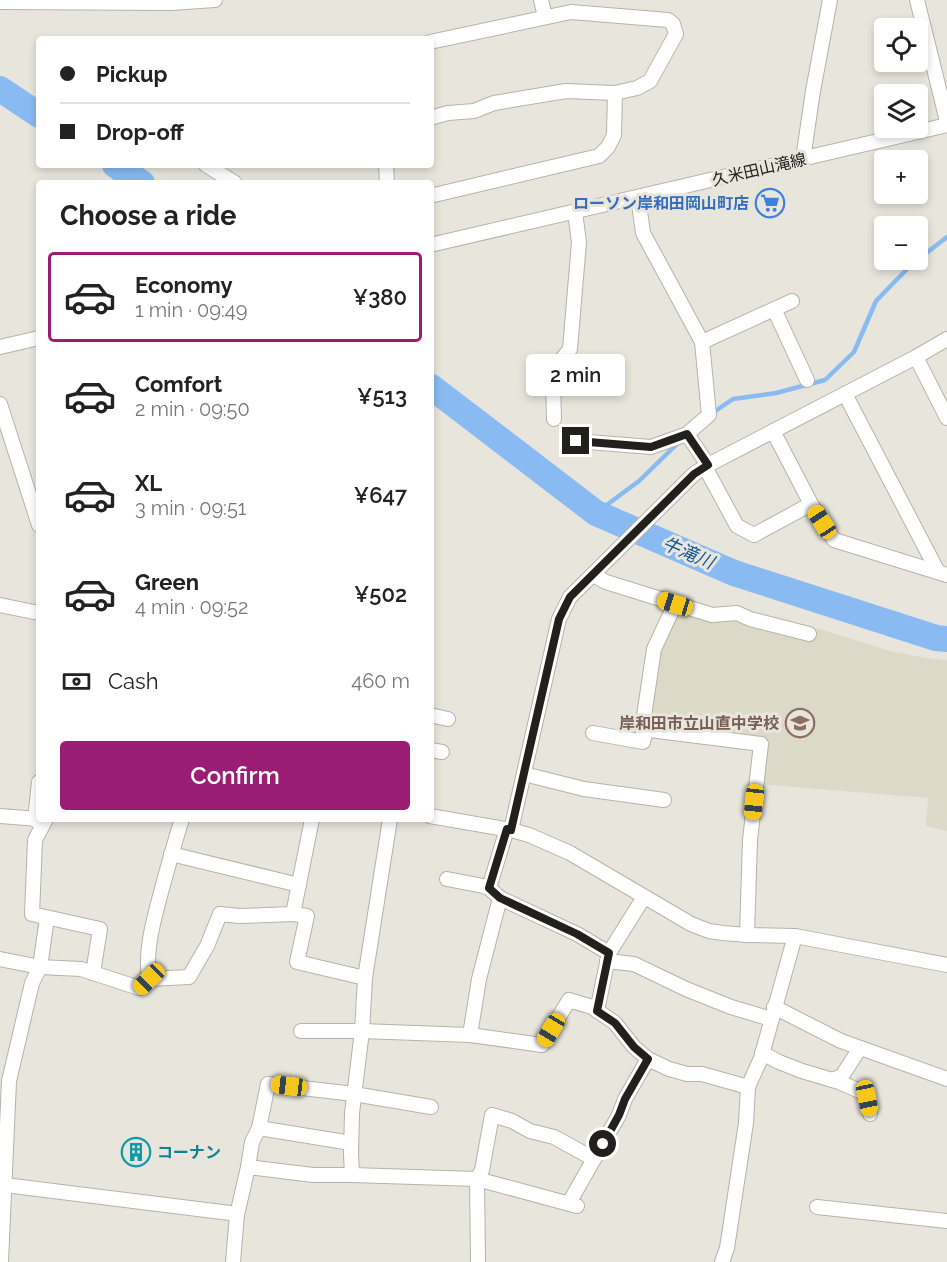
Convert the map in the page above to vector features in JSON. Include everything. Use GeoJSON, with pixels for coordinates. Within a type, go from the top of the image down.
{"type":"FeatureCollection","features":[{"type":"Feature","properties":{"kind":"street"},"geometry":{"type":"LineString","coordinates":[[0,2],[171,3],[215,0]]}},
{"type":"Feature","properties":{"kind":"street"},"geometry":{"type":"LineString","coordinates":[[541,0],[545,17]]}},
{"type":"Feature","properties":{"kind":"street"},"geometry":{"type":"LineString","coordinates":[[803,159],[830,0]]}},
{"type":"Feature","properties":{"kind":"street"},"geometry":{"type":"LineString","coordinates":[[916,0],[947,123]]}},
{"type":"Feature","properties":{"kind":"street"},"geometry":{"type":"LineString","coordinates":[[434,41],[571,12],[668,20],[673,24],[676,34],[650,81],[637,87],[615,93],[566,91],[494,103],[474,111],[448,113],[434,117]]}},
{"type":"Feature","properties":{"kind":"street"},"geometry":{"type":"LineString","coordinates":[[434,195],[599,156],[608,147],[614,135],[615,93]]}},
{"type":"Feature","properties":{"kind":"street","name":"久米田山滝線"},"geometry":{"type":"LineString","coordinates":[[434,244],[803,159],[947,123]]}},
{"type":"Feature","properties":{"kind":"street"},"geometry":{"type":"LineString","coordinates":[[211,168],[230,180]]}},
{"type":"Feature","properties":{"kind":"street"},"geometry":{"type":"LineString","coordinates":[[576,441],[651,447],[687,434],[710,415],[702,342],[643,233],[638,197]]}},
{"type":"Feature","properties":{"kind":"street"},"geometry":{"type":"LineString","coordinates":[[554,419],[553,382],[558,364],[570,349],[579,242],[575,212]]}},
{"type":"Feature","properties":{"kind":"street"},"geometry":{"type":"LineString","coordinates":[[702,342],[792,301]]}},
{"type":"Feature","properties":{"kind":"street"},"geometry":{"type":"LineString","coordinates":[[774,309],[807,380]]}},
{"type":"Feature","properties":{"kind":"street"},"geometry":{"type":"LineString","coordinates":[[0,347],[36,339]]}},
{"type":"Feature","properties":{"kind":"street"},"geometry":{"type":"LineString","coordinates":[[489,888],[509,830],[524,774],[559,619],[570,597],[694,474],[947,339]]}},
{"type":"Feature","properties":{"kind":"street"},"geometry":{"type":"LineString","coordinates":[[916,357],[947,418]]}},
{"type":"Feature","properties":{"kind":"street"},"geometry":{"type":"LineString","coordinates":[[845,394],[942,573]]}},
{"type":"Feature","properties":{"kind":"street"},"geometry":{"type":"LineString","coordinates":[[0,404],[36,516]]}},
{"type":"Feature","properties":{"kind":"street"},"geometry":{"type":"LineString","coordinates":[[773,431],[811,504],[834,540],[942,573]]}},
{"type":"Feature","properties":{"kind":"street"},"geometry":{"type":"LineString","coordinates":[[687,434],[737,526],[754,535],[811,504]]}},
{"type":"Feature","properties":{"kind":"street"},"geometry":{"type":"LineString","coordinates":[[592,575],[606,582],[712,615],[737,613],[750,619],[808,634]]}},
{"type":"Feature","properties":{"kind":"street"},"geometry":{"type":"LineString","coordinates":[[675,604],[654,649],[642,729],[761,744],[750,840],[747,935]]}},
{"type":"Feature","properties":{"kind":"street"},"geometry":{"type":"LineString","coordinates":[[0,605],[36,613]]}},
{"type":"Feature","properties":{"kind":"street"},"geometry":{"type":"LineString","coordinates":[[434,716],[448,719]]}},
{"type":"Feature","properties":{"kind":"street"},"geometry":{"type":"LineString","coordinates":[[593,733],[643,742],[646,729]]}},
{"type":"Feature","properties":{"kind":"street"},"geometry":{"type":"LineString","coordinates":[[524,774],[584,789],[664,800]]}},
{"type":"Feature","properties":{"kind":"street"},"geometry":{"type":"LineString","coordinates":[[0,816],[36,819]]}},
{"type":"Feature","properties":{"kind":"street"},"geometry":{"type":"LineString","coordinates":[[434,817],[529,835],[570,853],[691,924],[709,931],[795,936],[947,965]]}},
{"type":"Feature","properties":{"kind":"street"},"geometry":{"type":"LineString","coordinates":[[39,822],[35,840],[32,915],[100,929],[93,973]]}},
{"type":"Feature","properties":{"kind":"street"},"geometry":{"type":"LineString","coordinates":[[149,979],[147,962],[149,944],[181,822]]}},
{"type":"Feature","properties":{"kind":"street"},"geometry":{"type":"LineString","coordinates":[[294,914],[311,822]]}},
{"type":"Feature","properties":{"kind":"street"},"geometry":{"type":"LineString","coordinates":[[352,1175],[352,1113],[362,1031],[365,978],[390,822]]}},
{"type":"Feature","properties":{"kind":"street"},"geometry":{"type":"LineString","coordinates":[[171,854],[299,885]]}},
{"type":"Feature","properties":{"kind":"street"},"geometry":{"type":"LineString","coordinates":[[447,879],[489,888],[500,898],[577,934],[608,957],[634,964],[686,989],[720,1002],[773,1013],[841,1041],[947,1079]]}},
{"type":"Feature","properties":{"kind":"street"},"geometry":{"type":"LineString","coordinates":[[597,1011],[608,957],[644,897]]}},
{"type":"Feature","properties":{"kind":"street"},"geometry":{"type":"LineString","coordinates":[[470,1035],[479,979],[500,898]]}},
{"type":"Feature","properties":{"kind":"street"},"geometry":{"type":"LineString","coordinates":[[0,959],[40,968],[81,969],[139,988],[149,979],[189,977],[207,946],[220,914],[240,916],[294,914],[307,916],[297,962],[365,978]]}},
{"type":"Feature","properties":{"kind":"street"},"geometry":{"type":"LineString","coordinates":[[1,1262],[5,1081],[32,983],[40,968],[47,918]]}},
{"type":"Feature","properties":{"kind":"street"},"geometry":{"type":"LineString","coordinates":[[722,1262],[727,1248],[745,1133],[748,1087],[762,1053],[795,936]]}},
{"type":"Feature","properties":{"kind":"street"},"geometry":{"type":"LineString","coordinates":[[301,1031],[470,1035],[542,1045],[569,1000],[592,1007],[615,1023],[634,1047],[648,1059],[669,1069],[687,1074],[702,1074],[748,1087]]}},
{"type":"Feature","properties":{"kind":"street"},"geometry":{"type":"LineString","coordinates":[[832,1080],[842,1076],[860,1048]]}},
{"type":"Feature","properties":{"kind":"street"},"geometry":{"type":"LineString","coordinates":[[762,1053],[794,1068],[862,1092],[867,1098],[870,1114]]}},
{"type":"Feature","properties":{"kind":"street"},"geometry":{"type":"LineString","coordinates":[[248,1167],[313,1175],[477,1179],[573,1204],[625,1099],[648,1059]]}},
{"type":"Feature","properties":{"kind":"street"},"geometry":{"type":"LineString","coordinates":[[233,1262],[237,1215],[252,1142],[259,1128],[268,1084],[354,1094],[430,1107]]}},
{"type":"Feature","properties":{"kind":"street"},"geometry":{"type":"LineString","coordinates":[[478,1262],[477,1179],[482,1170],[492,1115],[512,1121],[530,1131],[554,1137],[594,1159]]}},
{"type":"Feature","properties":{"kind":"street"},"geometry":{"type":"LineString","coordinates":[[259,1128],[351,1143]]}},
{"type":"Feature","properties":{"kind":"street"},"geometry":{"type":"LineString","coordinates":[[3,1191],[237,1215]]}},
{"type":"Feature","properties":{"kind":"street"},"geometry":{"type":"LineString","coordinates":[[816,1207],[947,1221]]}},
{"type":"Feature","properties":{"kind":"shaded area","name":"岸和田市立山直中学校"},"geometry":{"type":"Polygon","coordinates":[[[681,613],[710,619],[737,619],[806,637],[817,628],[890,651],[947,660],[947,831],[926,826],[928,798],[760,784],[765,738],[656,727],[649,720],[657,656],[676,615],[681,613]]]}},
{"type":"Feature","properties":{"kind":"waterway","name":"牛滝川"},"geometry":{"type":"LineString","coordinates":[[0,89],[36,113]]}},
{"type":"Feature","properties":{"kind":"waterway","name":"牛滝川"},"geometry":{"type":"LineString","coordinates":[[120,168],[138,180]]}},
{"type":"Feature","properties":{"kind":"waterway"},"geometry":{"type":"LineString","coordinates":[[717,410],[733,399],[776,393],[825,380],[854,352],[876,301],[911,265],[947,237]]}},
{"type":"Feature","properties":{"kind":"waterway","name":"牛滝川"},"geometry":{"type":"LineString","coordinates":[[434,389],[596,513],[734,573],[936,638],[947,639]]}},
{"type":"Feature","properties":{"kind":"waterway"},"geometry":{"type":"LineString","coordinates":[[596,513],[639,481],[677,444]]}},
{"type":"Feature","properties":{"kind":"place","name":"ローソン岸和田岡山町店"},"geometry":{"type":"Point","coordinates":[770,203]}},
{"type":"Feature","properties":{"kind":"place","name":"岸和田市立山直中学校"},"geometry":{"type":"Point","coordinates":[800,723]}},
{"type":"Feature","properties":{"kind":"place","name":"コーナン"},"geometry":{"type":"Point","coordinates":[136,1152]}},
{"type":"Feature","properties":{"kind":"route"},"geometry":{"type":"LineString","coordinates":[[576,441],[651,447],[687,434],[708,465],[694,474],[570,597],[559,619],[511,830],[507,829],[489,888],[500,898],[577,934],[609,953],[597,1011],[615,1023],[634,1047],[648,1059],[603,1144]]}}]}
